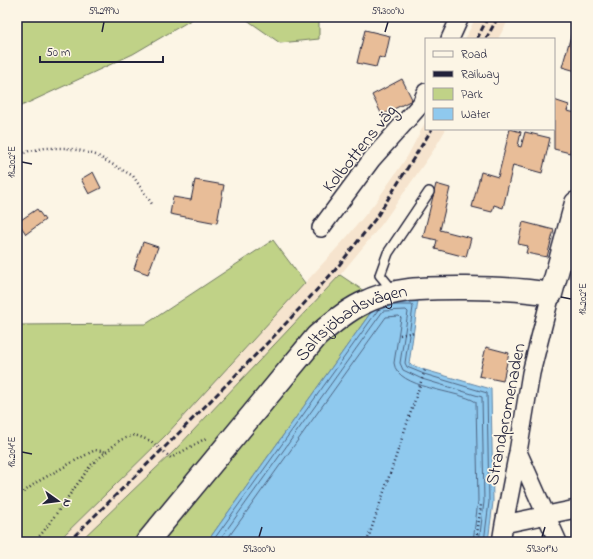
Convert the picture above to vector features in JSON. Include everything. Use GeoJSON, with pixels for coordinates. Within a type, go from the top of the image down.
{"type":"FeatureCollection","features":[{"type":"Feature","properties":{"kind":"street"},"geometry":{"type":"LineString","coordinates":[[450,38],[460,17]]}},
{"type":"Feature","properties":{"kind":"street","name":"Kolbottens väg"},"geometry":{"type":"LineString","coordinates":[[321,228],[372,158],[421,104],[425,94]]}},
{"type":"Feature","properties":{"kind":"street"},"geometry":{"type":"LineString","coordinates":[[551,294],[576,203]]}},
{"type":"Feature","properties":{"kind":"street","name":"Saltsjöbadsvägen"},"geometry":{"type":"LineString","coordinates":[[148,542],[317,336],[342,315],[362,303],[394,292],[425,288],[502,288],[551,294]]}},
{"type":"Feature","properties":{"kind":"street","name":"Strandpromenaden"},"geometry":{"type":"LineString","coordinates":[[501,542],[531,373],[551,294]]}},
{"type":"Feature","properties":{"kind":"street"},"geometry":{"type":"LineString","coordinates":[[518,452],[558,542]]}},
{"type":"Feature","properties":{"kind":"street"},"geometry":{"type":"LineString","coordinates":[[504,524],[546,514],[576,509]]}},
{"type":"Feature","properties":{"kind":"lane"},"geometry":{"type":"LineString","coordinates":[[394,292],[380,275],[388,253],[429,192]]}},
{"type":"Feature","properties":{"kind":"path"},"geometry":{"type":"LineString","coordinates":[[17,156],[29,151],[45,148],[66,148],[82,151],[96,156],[133,176],[152,204]]}},
{"type":"Feature","properties":{"kind":"path"},"geometry":{"type":"LineString","coordinates":[[400,335],[414,332]]}},
{"type":"Feature","properties":{"kind":"path"},"geometry":{"type":"LineString","coordinates":[[367,542],[425,370]]}},
{"type":"Feature","properties":{"kind":"path"},"geometry":{"type":"LineString","coordinates":[[34,542],[43,532],[91,465],[120,440],[135,435],[152,441],[171,458],[210,436]]}},
{"type":"Feature","properties":{"kind":"path"},"geometry":{"type":"LineString","coordinates":[[17,497],[37,482],[95,450],[107,452]]}},
{"type":"Feature","properties":{"kind":"path"},"geometry":{"type":"LineString","coordinates":[[476,542],[481,505]]}},
{"type":"Feature","properties":{"kind":"shaded area"},"geometry":{"type":"Polygon","coordinates":[[[476,17],[510,17],[499,38],[466,38],[476,17]]]}},
{"type":"Feature","properties":{"kind":"shaded area"},"geometry":{"type":"Polygon","coordinates":[[[425,123],[425,130],[445,130],[433,151],[382,224],[340,275],[175,450],[79,542],[57,542],[166,435],[347,237],[375,203],[407,157],[425,123]]]}},
{"type":"Feature","properties":{"kind":"green space"},"geometry":{"type":"Polygon","coordinates":[[[17,17],[196,17],[133,54],[17,108],[17,17]]]}},
{"type":"Feature","properties":{"kind":"green space"},"geometry":{"type":"Polygon","coordinates":[[[243,17],[319,17],[319,39],[280,43],[243,17]]]}},
{"type":"Feature","properties":{"kind":"green space"},"geometry":{"type":"Polygon","coordinates":[[[273,240],[305,283],[166,435],[57,542],[17,542],[17,325],[146,324],[273,240]]]}},
{"type":"Feature","properties":{"kind":"green space"},"geometry":{"type":"Polygon","coordinates":[[[340,275],[367,293],[311,330],[133,542],[79,542],[175,450],[340,275]]]}},
{"type":"Feature","properties":{"kind":"green space"},"geometry":{"type":"Polygon","coordinates":[[[379,301],[207,542],[158,542],[318,345],[379,301]]]}},
{"type":"Feature","properties":{"kind":"water"},"geometry":{"type":"Polygon","coordinates":[[[379,301],[418,301],[409,364],[491,389],[493,502],[488,542],[207,542],[379,301]]]}},
{"type":"Feature","properties":{"kind":"building"},"geometry":{"type":"Polygon","coordinates":[[[365,30],[390,36],[385,59],[379,57],[376,67],[357,63],[365,30]]]}},
{"type":"Feature","properties":{"kind":"building"},"geometry":{"type":"Polygon","coordinates":[[[572,32],[576,32],[576,71],[562,67],[572,32]]]}},
{"type":"Feature","properties":{"kind":"building"},"geometry":{"type":"Polygon","coordinates":[[[402,79],[412,99],[382,115],[372,95],[402,79]]]}},
{"type":"Feature","properties":{"kind":"building"},"geometry":{"type":"Polygon","coordinates":[[[555,100],[569,105],[567,111],[576,113],[576,130],[570,153],[554,149],[555,100]]]}},
{"type":"Feature","properties":{"kind":"building"},"geometry":{"type":"Polygon","coordinates":[[[510,130],[521,132],[518,146],[521,147],[525,132],[550,138],[542,173],[513,165],[503,208],[494,205],[492,212],[472,207],[481,172],[498,177],[510,130]]]}},
{"type":"Feature","properties":{"kind":"building"},"geometry":{"type":"Polygon","coordinates":[[[93,172],[101,188],[89,194],[81,179],[93,172]]]}},
{"type":"Feature","properties":{"kind":"building"},"geometry":{"type":"Polygon","coordinates":[[[195,180],[224,185],[217,223],[170,214],[173,197],[191,200],[195,180]]]}},
{"type":"Feature","properties":{"kind":"building"},"geometry":{"type":"Polygon","coordinates":[[[436,184],[450,188],[440,230],[471,238],[466,257],[435,249],[437,240],[423,237],[436,184]]]}},
{"type":"Feature","properties":{"kind":"building"},"geometry":{"type":"Polygon","coordinates":[[[37,209],[45,220],[26,234],[18,222],[37,209]]]}},
{"type":"Feature","properties":{"kind":"building"},"geometry":{"type":"Polygon","coordinates":[[[523,222],[554,230],[547,257],[526,253],[528,246],[518,244],[523,222]]]}},
{"type":"Feature","properties":{"kind":"building"},"geometry":{"type":"Polygon","coordinates":[[[143,242],[158,247],[148,274],[134,269],[143,242]]]}},
{"type":"Feature","properties":{"kind":"building"},"geometry":{"type":"Polygon","coordinates":[[[486,347],[509,353],[503,381],[479,376],[486,347]]]}},
{"type":"Feature","properties":{"kind":"railway"},"geometry":{"type":"LineString","coordinates":[[478,38],[488,17]]}},
{"type":"Feature","properties":{"kind":"railway"},"geometry":{"type":"LineString","coordinates":[[487,38],[498,17]]}},
{"type":"Feature","properties":{"kind":"railway"},"geometry":{"type":"LineString","coordinates":[[68,542],[170,442],[277,333],[336,269],[376,218],[431,130]]}}]}
